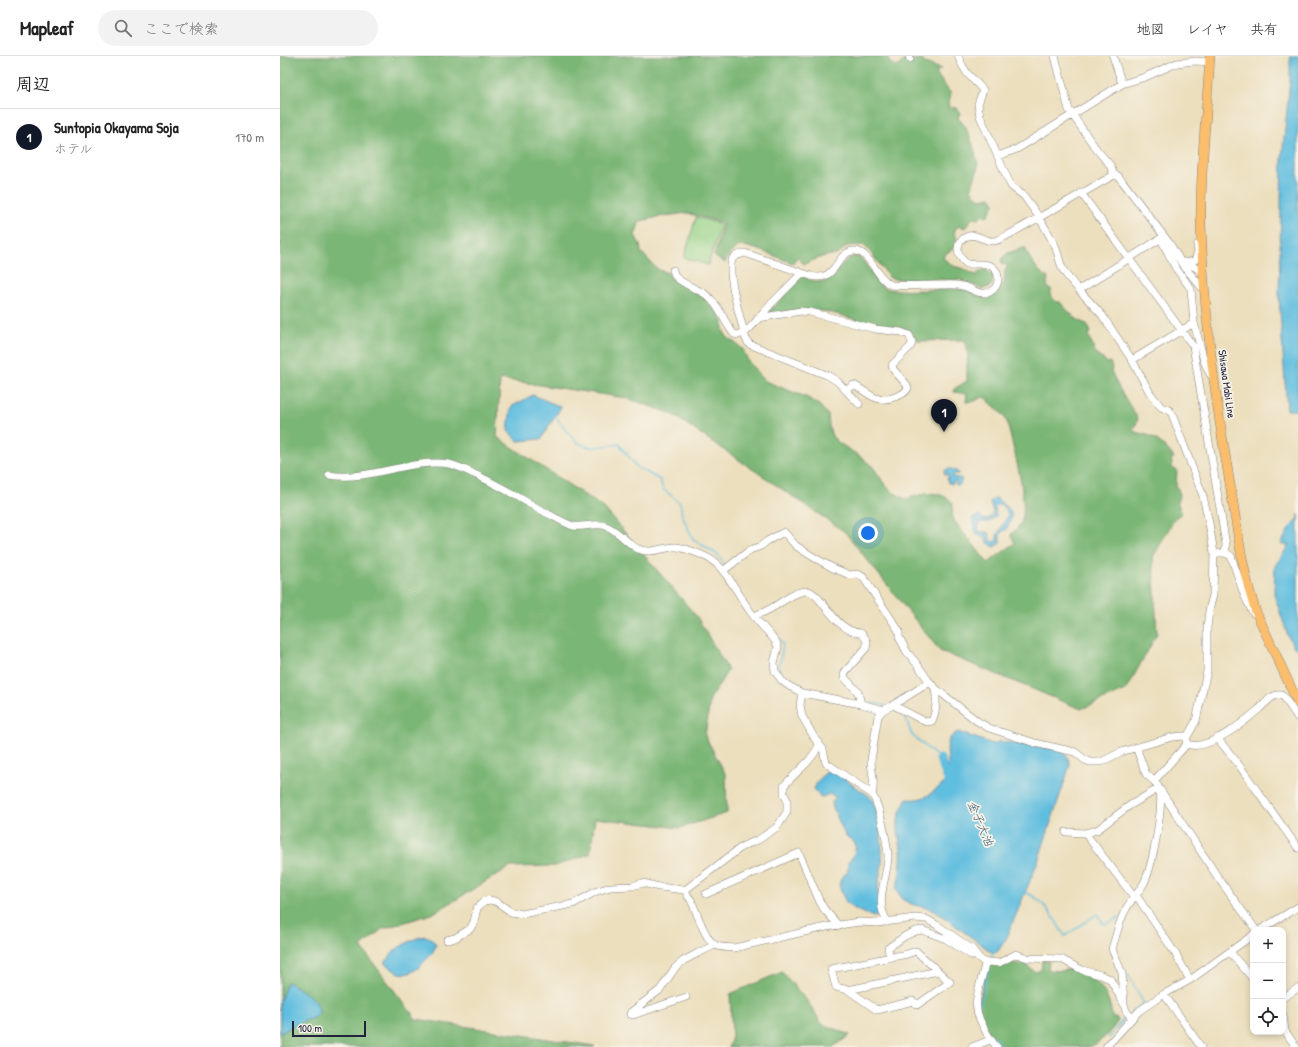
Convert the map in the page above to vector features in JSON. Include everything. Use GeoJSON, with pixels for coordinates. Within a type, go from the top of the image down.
{"type":"FeatureCollection","features":[{"type":"Feature","properties":{"kind":"main road","name":"Shisawa Mabi Line"},"geometry":{"type":"LineString","coordinates":[[1210,59],[1204,143],[1201,221],[1202,271],[1213,378],[1244,565],[1251,596],[1298,703]]}},
{"type":"Feature","properties":{"kind":"street"},"geometry":{"type":"LineString","coordinates":[[958,56],[966,71],[983,90],[978,104],[978,110],[1009,182],[1012,187],[1024,196],[1039,218],[1056,246],[1062,268],[1079,290],[1102,314],[1132,360],[1150,393],[1161,406],[1169,410],[1172,414],[1203,496],[1214,554],[1213,595],[1207,628],[1207,671],[1196,720],[1187,741],[1154,781]]}},
{"type":"Feature","properties":{"kind":"street"},"geometry":{"type":"LineString","coordinates":[[1055,56],[1072,116],[1110,165],[1114,175],[1118,176],[1124,182],[1162,238],[1175,267],[1191,288],[1194,323],[1204,361],[1213,378]]}},
{"type":"Feature","properties":{"kind":"street"},"geometry":{"type":"LineString","coordinates":[[1113,56],[1122,84]]}},
{"type":"Feature","properties":{"kind":"street"},"geometry":{"type":"LineString","coordinates":[[998,156],[1017,149],[1122,84],[1145,76],[1177,59],[1195,61],[1210,59]]}},
{"type":"Feature","properties":{"kind":"street"},"geometry":{"type":"LineString","coordinates":[[859,404],[838,382],[829,376],[750,344],[744,333],[731,275],[733,258],[737,255],[745,253],[814,277],[823,277],[828,274],[846,254],[851,251],[859,251],[865,255],[881,278],[891,285],[963,286],[978,292],[987,293],[992,291],[998,284],[999,279],[997,272],[990,265],[967,264],[964,262],[958,252],[960,241],[970,235],[990,241],[996,241],[1114,175]]}},
{"type":"Feature","properties":{"kind":"street"},"geometry":{"type":"LineString","coordinates":[[1081,193],[1193,346],[1226,545],[1225,553]]}},
{"type":"Feature","properties":{"kind":"street"},"geometry":{"type":"LineString","coordinates":[[1187,267],[1197,257],[1198,228],[1201,221]]}},
{"type":"Feature","properties":{"kind":"street"},"geometry":{"type":"LineString","coordinates":[[1162,238],[1170,244],[1184,261],[1204,290]]}},
{"type":"Feature","properties":{"kind":"street"},"geometry":{"type":"LineString","coordinates":[[1079,290],[1162,238]]}},
{"type":"Feature","properties":{"kind":"street"},"geometry":{"type":"LineString","coordinates":[[1187,267],[1202,271]]}},
{"type":"Feature","properties":{"kind":"street"},"geometry":{"type":"LineString","coordinates":[[673,270],[675,276],[710,299],[721,312],[734,334],[738,335],[751,328],[758,318],[802,273]]}},
{"type":"Feature","properties":{"kind":"street"},"geometry":{"type":"LineString","coordinates":[[758,318],[801,311],[810,312],[875,329],[901,332],[909,335],[912,342],[911,346],[892,365],[893,369],[907,385],[907,391],[899,396],[884,400],[870,395],[854,385],[846,390]]}},
{"type":"Feature","properties":{"kind":"street"},"geometry":{"type":"LineString","coordinates":[[1132,360],[1194,323]]}},
{"type":"Feature","properties":{"kind":"street"},"geometry":{"type":"LineString","coordinates":[[329,475],[343,477],[420,464],[435,463],[457,466],[488,480],[539,509],[574,526],[605,526],[617,533],[633,546],[644,550],[654,551],[675,547],[707,557],[716,562],[754,616],[776,642],[778,647],[774,663],[775,671],[782,681],[802,692],[860,701],[883,710]]}},
{"type":"Feature","properties":{"kind":"street"},"geometry":{"type":"LineString","coordinates":[[723,571],[750,550],[762,546],[767,541],[784,532],[796,546],[815,558],[850,575],[858,574],[863,577],[899,631],[899,637],[907,652],[932,685],[977,721],[988,728],[1035,743],[1075,752],[1090,762],[1101,762],[1121,752],[1172,737],[1183,736],[1187,741],[1197,746],[1217,738],[1245,721],[1277,694],[1284,697],[1298,718]]}},
{"type":"Feature","properties":{"kind":"street"},"geometry":{"type":"LineString","coordinates":[[1214,554],[1225,553],[1231,556],[1245,597],[1253,613],[1263,626]]}},
{"type":"Feature","properties":{"kind":"street"},"geometry":{"type":"LineString","coordinates":[[754,616],[769,610],[798,593],[806,590],[811,591],[821,600],[826,609],[835,619],[851,631],[861,633],[867,640],[868,644],[866,648],[844,672],[844,677],[858,692],[860,701]]}},
{"type":"Feature","properties":{"kind":"street"},"geometry":{"type":"LineString","coordinates":[[872,794],[875,786],[871,767],[878,716],[883,710],[932,685]]}},
{"type":"Feature","properties":{"kind":"street"},"geometry":{"type":"LineString","coordinates":[[893,705],[926,722],[932,721],[935,714],[937,700],[932,685]]}},
{"type":"Feature","properties":{"kind":"street"},"geometry":{"type":"LineString","coordinates":[[802,692],[800,705],[802,716],[822,749],[826,763],[872,794],[876,801],[880,812],[888,855],[881,898],[884,917],[888,922]]}},
{"type":"Feature","properties":{"kind":"street"},"geometry":{"type":"LineString","coordinates":[[1217,738],[1236,761],[1298,848]]}},
{"type":"Feature","properties":{"kind":"street"},"geometry":{"type":"LineString","coordinates":[[447,940],[455,938],[470,929],[474,922],[476,908],[484,901],[491,900],[497,902],[511,912],[522,914],[574,904],[597,891],[611,887],[632,886],[643,883],[659,887],[685,890],[700,877],[743,846],[758,840],[777,827],[787,812],[787,800],[784,794],[784,786],[792,776],[810,761],[819,745]]}},
{"type":"Feature","properties":{"kind":"street"},"geometry":{"type":"LineString","coordinates":[[1136,747],[1146,774],[1159,788],[1217,876],[1254,927]]}},
{"type":"Feature","properties":{"kind":"street"},"geometry":{"type":"LineString","coordinates":[[1066,832],[1085,833],[1101,828],[1129,806],[1159,788]]}},
{"type":"Feature","properties":{"kind":"street"},"geometry":{"type":"LineString","coordinates":[[1132,1018],[1126,1011],[1124,1004],[1122,973],[1112,949],[1126,908],[1146,879],[1153,852],[1159,816],[1159,788]]}},
{"type":"Feature","properties":{"kind":"street"},"geometry":{"type":"LineString","coordinates":[[1085,833],[1135,896],[1175,953],[1190,980]]}},
{"type":"Feature","properties":{"kind":"street"},"geometry":{"type":"LineString","coordinates":[[706,894],[799,853],[819,900],[824,909],[839,926]]}},
{"type":"Feature","properties":{"kind":"street"},"geometry":{"type":"LineString","coordinates":[[685,890],[691,900],[706,935],[715,945]]}},
{"type":"Feature","properties":{"kind":"street"},"geometry":{"type":"LineString","coordinates":[[1265,927],[1298,907]]}},
{"type":"Feature","properties":{"kind":"street"},"geometry":{"type":"LineString","coordinates":[[686,997],[634,1015],[630,1014],[660,990],[675,968],[698,953],[715,945],[734,948],[826,927],[860,922],[877,924],[915,918],[926,920],[937,925],[972,949],[985,963],[999,963],[1016,954],[1028,958],[1061,960],[1082,970],[1101,974],[1110,979],[1124,1004]]}},
{"type":"Feature","properties":{"kind":"street"},"geometry":{"type":"LineString","coordinates":[[890,958],[888,948],[909,934],[922,930],[946,938],[971,955],[978,957]]}},
{"type":"Feature","properties":{"kind":"street"},"geometry":{"type":"LineString","coordinates":[[1106,1047],[1139,1011],[1164,994],[1190,980],[1250,937]]}},
{"type":"Feature","properties":{"kind":"street"},"geometry":{"type":"LineString","coordinates":[[916,951],[950,982],[917,1006],[913,1001],[877,1010],[848,990],[836,987],[831,969],[890,958],[916,951]]}},
{"type":"Feature","properties":{"kind":"street"},"geometry":{"type":"LineString","coordinates":[[1230,952],[1250,975]]}},
{"type":"Feature","properties":{"kind":"street"},"geometry":{"type":"LineString","coordinates":[[985,963],[977,992],[976,1011],[990,1040],[997,1047]]}},
{"type":"Feature","properties":{"kind":"street"},"geometry":{"type":"LineString","coordinates":[[848,990],[938,971]]}},
{"type":"Feature","properties":{"kind":"street"},"geometry":{"type":"LineString","coordinates":[[1286,996],[1298,988]]}},
{"type":"Feature","properties":{"kind":"street"},"geometry":{"type":"LineString","coordinates":[[1164,994],[1201,1047]]}},
{"type":"Feature","properties":{"kind":"street"},"geometry":{"type":"LineString","coordinates":[[1286,1033],[1296,1047]]}},
{"type":"Feature","properties":{"kind":"street"},"geometry":{"type":"LineString","coordinates":[[972,1047],[990,1040]]}},
{"type":"Feature","properties":{"kind":"green space"},"geometry":{"type":"Polygon","coordinates":[[[280,56],[887,56],[890,63],[897,67],[908,57],[913,60],[921,59],[925,63],[941,69],[936,72],[951,94],[948,107],[957,108],[960,113],[958,118],[965,126],[973,145],[978,165],[971,190],[980,199],[991,197],[995,203],[987,217],[982,215],[979,219],[972,218],[965,228],[960,226],[956,228],[954,233],[957,238],[953,249],[945,254],[943,258],[953,266],[976,275],[982,270],[987,270],[993,276],[992,284],[989,287],[983,289],[960,280],[890,278],[864,245],[847,246],[837,255],[824,256],[804,264],[797,257],[793,263],[760,250],[742,246],[733,250],[725,263],[714,256],[723,223],[687,213],[640,221],[635,235],[640,245],[641,252],[654,266],[659,270],[668,273],[673,280],[703,297],[719,314],[723,322],[723,330],[727,337],[743,349],[748,361],[765,381],[808,398],[819,405],[828,415],[832,436],[839,443],[861,457],[873,467],[886,486],[894,493],[905,499],[924,494],[942,495],[953,503],[952,518],[988,563],[1015,543],[1011,535],[1021,523],[1023,514],[1022,488],[1007,422],[1004,416],[989,402],[989,399],[982,397],[975,401],[966,402],[967,394],[954,392],[954,389],[967,381],[968,356],[966,342],[962,340],[918,341],[910,332],[903,328],[878,326],[834,313],[818,310],[799,310],[767,314],[802,276],[813,281],[821,282],[827,280],[853,256],[861,258],[883,287],[888,289],[963,289],[984,298],[991,297],[999,291],[1004,283],[1005,271],[1008,265],[1002,264],[1001,259],[1008,253],[1026,248],[1026,252],[1038,270],[1048,278],[1048,288],[1052,290],[1050,293],[1051,296],[1057,302],[1060,302],[1076,318],[1087,324],[1091,332],[1088,335],[1095,352],[1107,363],[1110,362],[1112,368],[1111,371],[1119,388],[1138,419],[1135,427],[1132,429],[1137,433],[1151,436],[1162,444],[1174,458],[1171,459],[1173,469],[1177,470],[1176,485],[1180,494],[1177,502],[1182,513],[1175,518],[1153,557],[1157,634],[1126,690],[1081,709],[940,651],[845,532],[670,413],[626,398],[500,379],[497,437],[604,508],[697,617],[728,670],[710,699],[705,736],[726,775],[727,813],[680,828],[595,818],[590,854],[555,866],[510,867],[432,914],[382,929],[361,947],[416,1019],[595,1047],[280,1047],[280,56]]]}},
{"type":"Feature","properties":{"kind":"green space"},"geometry":{"type":"Polygon","coordinates":[[[696,217],[721,224],[708,265],[684,258],[696,217]]]}},
{"type":"Feature","properties":{"kind":"green space"},"geometry":{"type":"Polygon","coordinates":[[[1010,959],[1016,964],[1025,964],[1035,972],[1041,970],[1042,961],[1049,961],[1048,970],[1061,971],[1074,968],[1088,974],[1088,978],[1098,984],[1106,994],[1112,1018],[1117,1018],[1118,1021],[1102,1039],[1089,1047],[1000,1047],[985,1027],[978,1006],[987,964],[1010,959]]]}},
{"type":"Feature","properties":{"kind":"green space"},"geometry":{"type":"Polygon","coordinates":[[[782,972],[808,1002],[822,1024],[850,1035],[833,1047],[729,1047],[732,1036],[730,994],[782,972]]]}},
{"type":"Feature","properties":{"kind":"water"},"geometry":{"type":"Polygon","coordinates":[[[1290,56],[1298,56],[1298,410],[1287,410],[1279,297],[1282,158],[1290,80],[1290,56]]]}},
{"type":"Feature","properties":{"kind":"water"},"geometry":{"type":"Polygon","coordinates":[[[533,395],[561,407],[541,439],[518,441],[508,431],[511,407],[533,395]]]}},
{"type":"Feature","properties":{"kind":"water"},"geometry":{"type":"Polygon","coordinates":[[[948,469],[955,470],[959,474],[953,474],[953,477],[962,479],[960,485],[956,485],[956,482],[954,481],[953,484],[948,483],[948,475],[945,475],[944,471],[948,469]]]}},
{"type":"Feature","properties":{"kind":"water"},"geometry":{"type":"Polygon","coordinates":[[[994,498],[998,499],[1009,509],[1012,515],[1010,524],[1000,535],[1000,543],[994,547],[976,533],[972,518],[980,515],[983,520],[991,517],[993,512],[990,502],[994,498]],[[1000,504],[997,505],[995,507],[996,516],[989,522],[980,522],[978,527],[980,532],[987,532],[990,534],[989,539],[993,542],[997,540],[997,535],[1008,516],[1006,510],[1000,504]]]}},
{"type":"Feature","properties":{"kind":"water"},"geometry":{"type":"Polygon","coordinates":[[[1298,514],[1298,649],[1294,647],[1288,636],[1274,594],[1275,566],[1289,545],[1281,544],[1290,527],[1297,520],[1298,514]]]}},
{"type":"Feature","properties":{"kind":"water"},"geometry":{"type":"Polygon","coordinates":[[[958,732],[993,744],[997,743],[998,741],[1061,750],[1068,758],[1070,765],[1038,861],[1006,939],[998,951],[994,953],[941,915],[928,908],[914,905],[903,900],[896,889],[900,874],[901,859],[898,832],[900,812],[907,799],[918,799],[927,796],[945,782],[948,775],[947,747],[952,736],[958,732]]]}},
{"type":"Feature","properties":{"kind":"water"},"geometry":{"type":"Polygon","coordinates":[[[828,770],[839,774],[869,796],[876,810],[880,829],[882,865],[878,883],[881,914],[874,917],[852,907],[846,902],[841,892],[840,882],[842,877],[848,872],[848,862],[854,853],[855,843],[845,835],[833,808],[832,802],[836,797],[829,794],[823,797],[819,796],[814,789],[818,781],[828,770]]]}},
{"type":"Feature","properties":{"kind":"water"},"geometry":{"type":"Polygon","coordinates":[[[425,936],[431,938],[436,945],[429,957],[415,970],[405,974],[396,971],[385,963],[398,948],[417,938],[425,936]]]}},
{"type":"Feature","properties":{"kind":"water"},"geometry":{"type":"Polygon","coordinates":[[[287,982],[302,990],[315,1001],[319,1014],[280,1033],[280,1001],[287,982]]]}},
{"type":"Feature","properties":{"kind":"waterway"},"geometry":{"type":"LineString","coordinates":[[555,416],[574,440],[584,446],[590,447],[619,444],[637,467],[660,480],[663,489],[680,503],[682,515],[693,539],[718,555],[725,566]]}},
{"type":"Feature","properties":{"kind":"waterway"},"geometry":{"type":"LineString","coordinates":[[758,616],[765,624]]}},
{"type":"Feature","properties":{"kind":"waterway"},"geometry":{"type":"LineString","coordinates":[[777,637],[783,644],[779,669],[782,676]]}},
{"type":"Feature","properties":{"kind":"waterway"},"geometry":{"type":"LineString","coordinates":[[793,684],[806,690]]}},
{"type":"Feature","properties":{"kind":"waterway"},"geometry":{"type":"LineString","coordinates":[[870,703],[886,706]]}},
{"type":"Feature","properties":{"kind":"waterway"},"geometry":{"type":"LineString","coordinates":[[904,714],[913,736],[940,759]]}},
{"type":"Feature","properties":{"kind":"waterway","name":"金子大池"},"geometry":{"type":"LineString","coordinates":[[940,759],[951,787]]}},
{"type":"Feature","properties":{"kind":"waterway"},"geometry":{"type":"LineString","coordinates":[[1024,892],[1038,899],[1053,916],[1065,936],[1097,914],[1104,924],[1119,917]]}},
{"type":"Feature","properties":{"kind":"waterway"},"geometry":{"type":"LineString","coordinates":[[991,961],[993,951]]}},
{"type":"Feature","properties":{"kind":"waterway"},"geometry":{"type":"LineString","coordinates":[[980,1005],[990,964]]}},
{"type":"Feature","properties":{"kind":"waterway"},"geometry":{"type":"LineString","coordinates":[[1124,971],[1128,975],[1144,1004]]}},
{"type":"Feature","properties":{"kind":"waterway"},"geometry":{"type":"LineString","coordinates":[[1131,1012],[1144,1003]]}},
{"type":"Feature","properties":{"kind":"waterway"},"geometry":{"type":"LineString","coordinates":[[1109,1038],[1126,1016]]}},
{"type":"Feature","properties":{"kind":"waterway"},"geometry":{"type":"LineString","coordinates":[[993,1036],[1002,1047]]}},
{"type":"Feature","properties":{"kind":"place","name":"Suntopia Okayama Soja"},"geometry":{"type":"Point","coordinates":[944,432]}}]}
